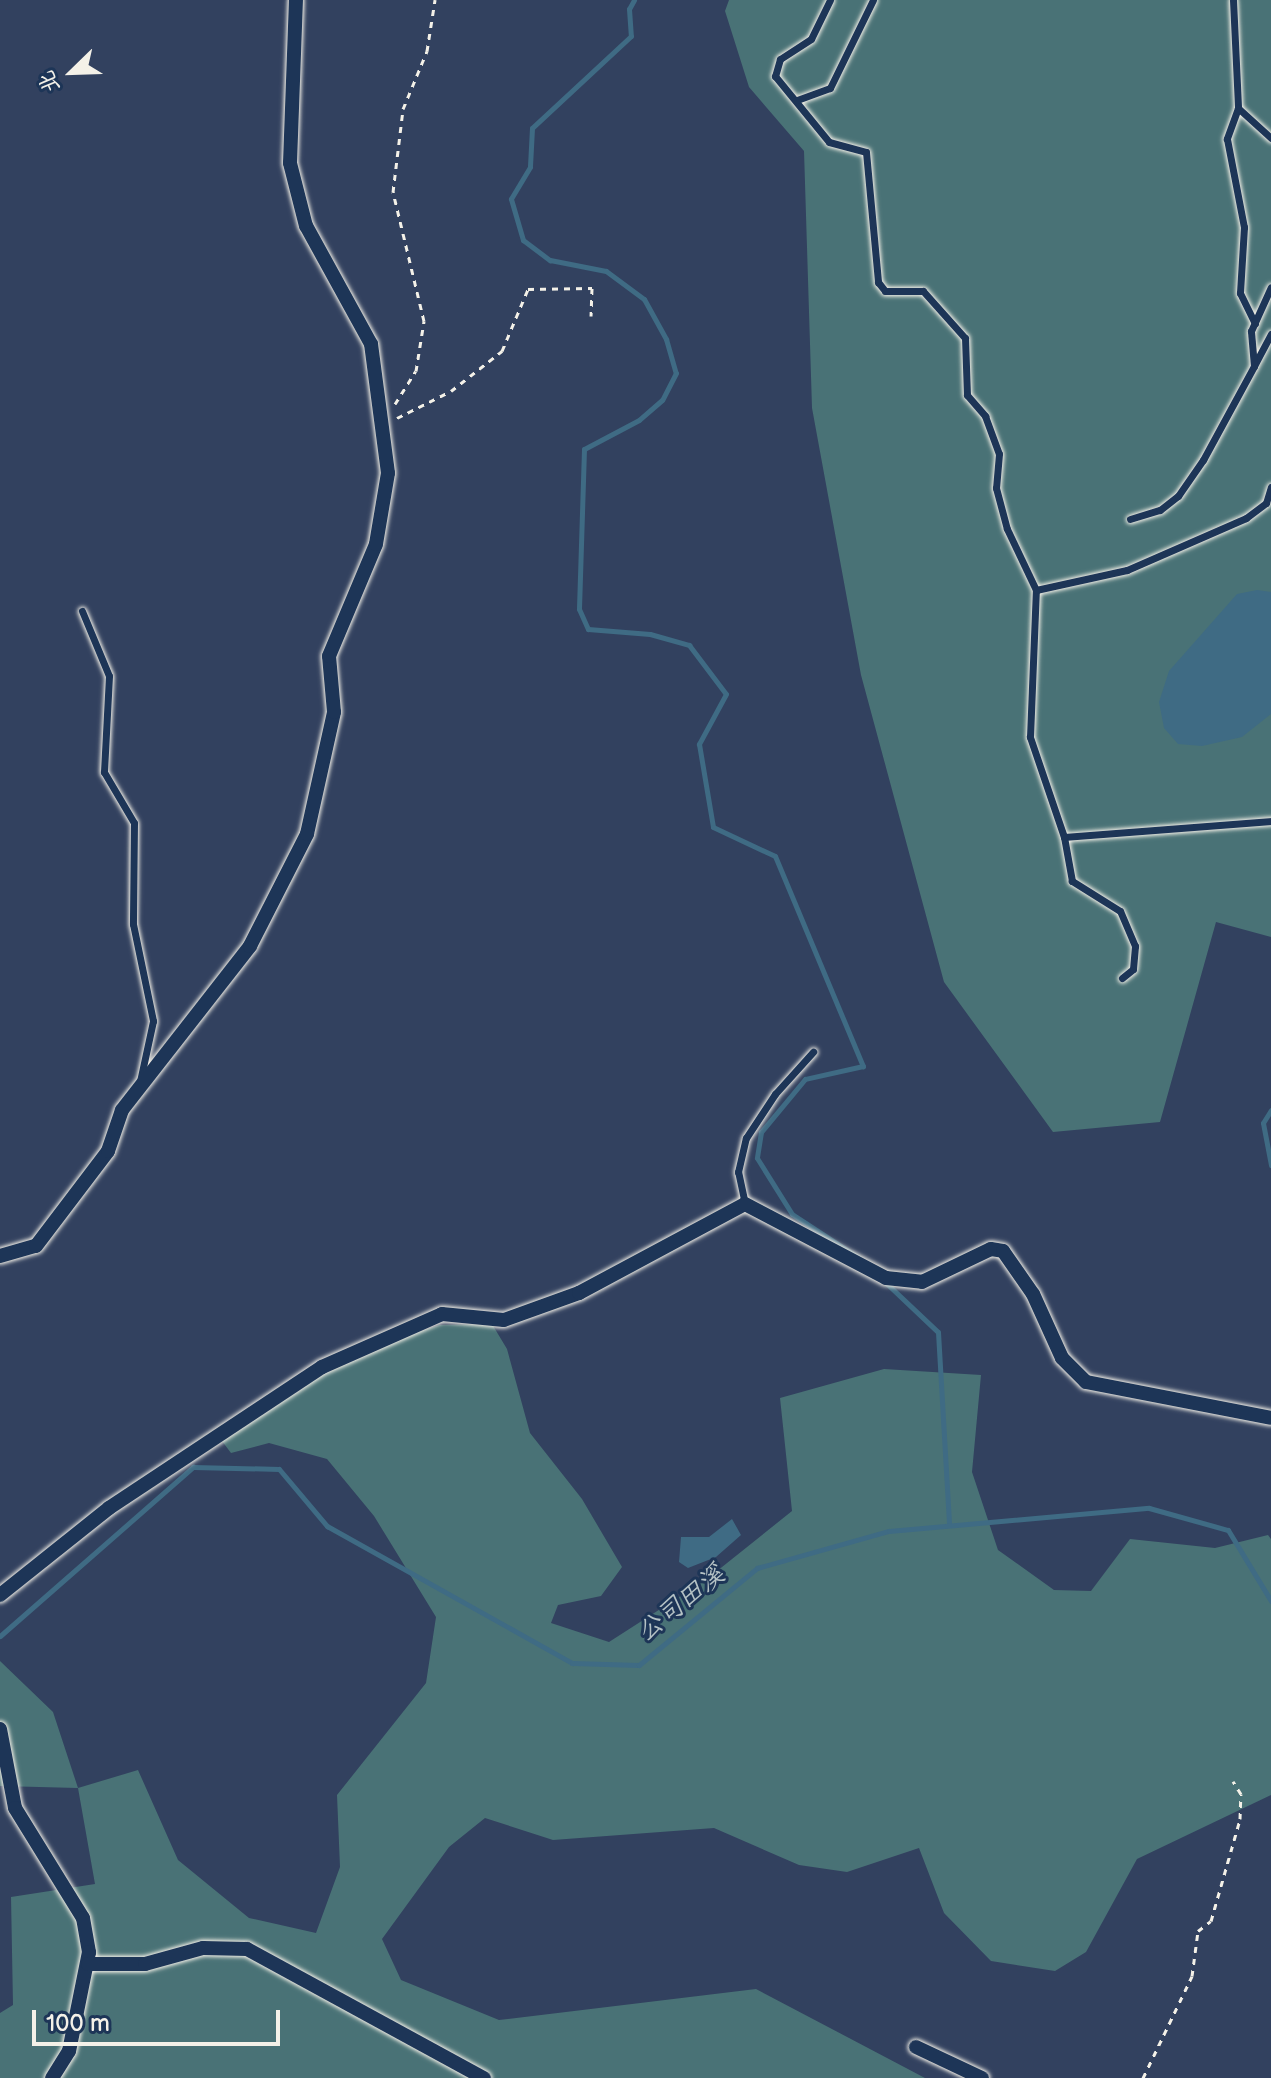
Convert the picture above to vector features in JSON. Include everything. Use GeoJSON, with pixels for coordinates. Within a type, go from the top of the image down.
{"type":"FeatureCollection","features":[{"type":"Feature","properties":{"kind":"street"},"geometry":{"type":"LineString","coordinates":[[0,1256],[36,1246],[108,1151],[122,1110],[250,946],[307,834],[334,712],[329,656],[376,544],[388,473],[371,344],[306,226],[290,163],[296,0]]}},
{"type":"Feature","properties":{"kind":"street"},"geometry":{"type":"LineString","coordinates":[[0,1595],[109,1508],[322,1367],[442,1314],[504,1320],[579,1293],[745,1204],[886,1278],[922,1282],[991,1249],[1003,1251],[1033,1294],[1062,1358],[1086,1382],[1271,1418]]}},
{"type":"Feature","properties":{"kind":"street"},"geometry":{"type":"LineString","coordinates":[[0,1729],[15,1808],[83,1918],[88,1964],[69,2051],[52,2078]]}},
{"type":"Feature","properties":{"kind":"street"},"geometry":{"type":"LineString","coordinates":[[88,1964],[145,1964],[203,1948],[247,1949],[484,2078]]}},
{"type":"Feature","properties":{"kind":"street"},"geometry":{"type":"LineString","coordinates":[[916,2047],[982,2078]]}},
{"type":"Feature","properties":{"kind":"lane"},"geometry":{"type":"LineString","coordinates":[[830,0],[811,39],[780,59],[775,76],[829,142],[866,152],[878,282],[885,291],[923,291],[965,338],[967,395],[985,416],[994,441],[996,488],[1007,529],[1036,590],[1030,737],[1064,837],[1072,881],[1120,911],[1135,946],[1133,969],[1122,978]]}},
{"type":"Feature","properties":{"kind":"lane"},"geometry":{"type":"LineString","coordinates":[[797,100],[830,88],[873,0]]}},
{"type":"Feature","properties":{"kind":"lane"},"geometry":{"type":"LineString","coordinates":[[1233,0],[1238,108],[1227,139],[1244,227],[1240,293],[1255,324]]}},
{"type":"Feature","properties":{"kind":"lane"},"geometry":{"type":"LineString","coordinates":[[1238,108],[1271,138]]}},
{"type":"Feature","properties":{"kind":"lane"},"geometry":{"type":"LineString","coordinates":[[1254,366],[1255,324],[1271,287]]}},
{"type":"Feature","properties":{"kind":"lane"},"geometry":{"type":"LineString","coordinates":[[1130,519],[1160,510],[1178,496],[1271,334]]}},
{"type":"Feature","properties":{"kind":"lane"},"geometry":{"type":"LineString","coordinates":[[1036,590],[1127,570],[1220,530],[1266,503],[1271,487]]}},
{"type":"Feature","properties":{"kind":"lane"},"geometry":{"type":"LineString","coordinates":[[82,611],[109,676],[104,772],[134,823],[133,924],[153,1021],[139,1087]]}},
{"type":"Feature","properties":{"kind":"lane"},"geometry":{"type":"LineString","coordinates":[[1064,837],[1271,821]]}},
{"type":"Feature","properties":{"kind":"lane"},"geometry":{"type":"LineString","coordinates":[[745,1204],[738,1172],[746,1138],[775,1094],[813,1052]]}},
{"type":"Feature","properties":{"kind":"path"},"geometry":{"type":"LineString","coordinates":[[383,425],[416,371],[424,321],[393,192],[403,109],[427,51],[435,0]]}},
{"type":"Feature","properties":{"kind":"path"},"geometry":{"type":"LineString","coordinates":[[383,425],[451,391],[502,351],[528,289],[592,288],[591,316]]}},
{"type":"Feature","properties":{"kind":"path"},"geometry":{"type":"LineString","coordinates":[[1143,2078],[1192,1976],[1198,1931],[1211,1921],[1240,1819],[1241,1794],[1233,1781]]}},
{"type":"Feature","properties":{"kind":"green space"},"geometry":{"type":"Polygon","coordinates":[[[729,0],[1271,0],[1271,937],[1216,922],[1160,1122],[1053,1132],[944,982],[861,675],[812,408],[804,151],[749,87],[725,11],[729,0]]]}},
{"type":"Feature","properties":{"kind":"green space"},"geometry":{"type":"Polygon","coordinates":[[[492,1324],[507,1349],[530,1433],[582,1499],[622,1567],[601,1596],[558,1605],[551,1623],[609,1642],[707,1579],[792,1511],[780,1398],[884,1369],[981,1375],[972,1472],[998,1550],[1054,1590],[1091,1591],[1130,1539],[1215,1548],[1268,1535],[1271,1539],[1271,1795],[1137,1859],[1086,1952],[1055,1971],[991,1961],[944,1913],[919,1848],[847,1872],[799,1865],[714,1828],[553,1840],[485,1818],[449,1847],[382,1939],[401,1980],[499,2020],[756,1989],[925,2078],[0,2078],[0,2013],[13,2005],[11,1897],[95,1884],[78,1788],[138,1770],[178,1860],[249,1918],[316,1933],[340,1867],[337,1795],[426,1683],[436,1617],[374,1516],[327,1459],[269,1443],[231,1453],[222,1441],[254,1411],[378,1344],[440,1325],[492,1324]]]}},
{"type":"Feature","properties":{"kind":"green space"},"geometry":{"type":"Polygon","coordinates":[[[0,1661],[53,1712],[78,1788],[0,1786],[0,1661]]]}},
{"type":"Feature","properties":{"kind":"water"},"geometry":{"type":"Polygon","coordinates":[[[1257,590],[1271,592],[1271,714],[1242,737],[1202,746],[1178,744],[1164,728],[1159,702],[1169,671],[1237,594],[1257,590]]]}},
{"type":"Feature","properties":{"kind":"water"},"geometry":{"type":"Polygon","coordinates":[[[732,1519],[741,1535],[716,1557],[688,1568],[679,1562],[681,1537],[709,1537],[732,1519]]]}},
{"type":"Feature","properties":{"kind":"waterway"},"geometry":{"type":"LineString","coordinates":[[634,0],[629,9],[631,36],[532,128],[530,167],[511,199],[523,240],[550,260],[606,271],[644,299],[666,339],[676,373],[662,400],[639,420],[584,449],[579,609],[588,629],[650,634],[689,645],[726,694],[699,744],[713,827],[775,856],[863,1066],[805,1079],[761,1132],[757,1158],[792,1214],[859,1258]]}},
{"type":"Feature","properties":{"kind":"waterway"},"geometry":{"type":"LineString","coordinates":[[1271,1110],[1263,1123],[1271,1165]]}},
{"type":"Feature","properties":{"kind":"waterway"},"geometry":{"type":"LineString","coordinates":[[884,1281],[938,1332],[949,1525]]}},
{"type":"Feature","properties":{"kind":"waterway","name":"公司田溪"},"geometry":{"type":"LineString","coordinates":[[0,1636],[193,1467],[279,1469],[327,1526],[572,1663],[639,1665],[757,1568],[889,1531],[1149,1508],[1228,1530],[1271,1601]]}}]}
